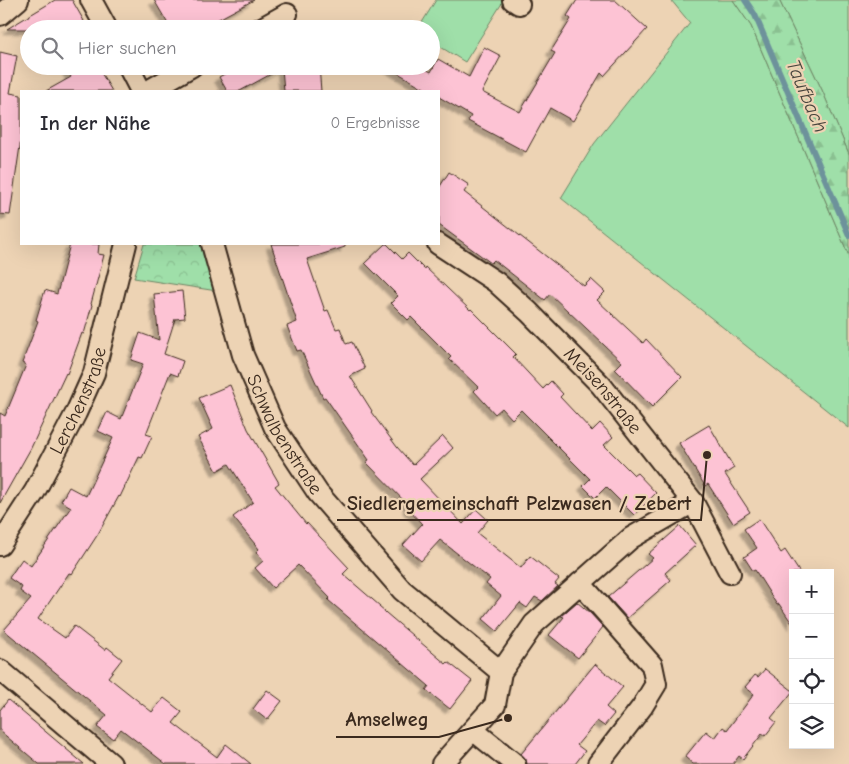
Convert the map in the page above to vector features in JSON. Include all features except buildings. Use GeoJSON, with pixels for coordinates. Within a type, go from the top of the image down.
{"type":"FeatureCollection","features":[{"type":"Feature","properties":{"kind":"street"},"geometry":{"type":"LineString","coordinates":[[0,16],[18,0]]}},
{"type":"Feature","properties":{"kind":"street"},"geometry":{"type":"LineString","coordinates":[[92,0],[102,20]]}},
{"type":"Feature","properties":{"kind":"street"},"geometry":{"type":"LineString","coordinates":[[276,20],[287,14]]}},
{"type":"Feature","properties":{"kind":"street"},"geometry":{"type":"LineString","coordinates":[[133,75],[140,90]]}},
{"type":"Feature","properties":{"kind":"street"},"geometry":{"type":"LineString","coordinates":[[150,90],[176,75]]}},
{"type":"Feature","properties":{"kind":"street","name":"Lerchenstraße"},"geometry":{"type":"LineString","coordinates":[[0,545],[35,492],[76,414],[94,373],[126,245]]}},
{"type":"Feature","properties":{"kind":"street","name":"Schwalbenstraße"},"geometry":{"type":"LineString","coordinates":[[212,245],[243,355],[275,428],[318,493],[402,590],[501,672]]}},
{"type":"Feature","properties":{"kind":"street","name":"Meisenstraße"},"geometry":{"type":"LineString","coordinates":[[440,245],[496,282],[535,318],[601,385],[693,502],[730,573]]}},
{"type":"Feature","properties":{"kind":"street"},"geometry":{"type":"LineString","coordinates":[[442,764],[495,705],[501,672],[534,624],[631,538],[693,502]]}},
{"type":"Feature","properties":{"kind":"street"},"geometry":{"type":"LineString","coordinates":[[580,583],[652,665],[656,684],[642,707],[598,764]]}},
{"type":"Feature","properties":{"kind":"street"},"geometry":{"type":"LineString","coordinates":[[0,670],[111,764]]}},
{"type":"Feature","properties":{"kind":"street"},"geometry":{"type":"LineString","coordinates":[[473,730],[515,764]]}},
{"type":"Feature","properties":{"kind":"green space"},"geometry":{"type":"Polygon","coordinates":[[[436,0],[504,0],[465,62],[440,47],[440,20],[424,20],[436,0]]]}},
{"type":"Feature","properties":{"kind":"green space"},"geometry":{"type":"Polygon","coordinates":[[[671,0],[733,0],[751,26],[849,256],[849,428],[561,198],[594,144],[690,23],[671,0]]]}},
{"type":"Feature","properties":{"kind":"green space"},"geometry":{"type":"Polygon","coordinates":[[[733,0],[779,0],[822,90],[849,154],[849,256],[751,26],[733,0]]]}},
{"type":"Feature","properties":{"kind":"green space"},"geometry":{"type":"Polygon","coordinates":[[[779,0],[849,0],[849,154],[822,90],[779,0]]]}},
{"type":"Feature","properties":{"kind":"green space"},"geometry":{"type":"Polygon","coordinates":[[[144,245],[200,245],[217,291],[134,278],[144,245]]]}},
{"type":"Feature","properties":{"kind":"waterway","name":"Taufbach"},"geometry":{"type":"LineString","coordinates":[[745,0],[755,15],[849,235]]}},
{"type":"Feature","properties":{"kind":"place","name":"Siedlergemeinschaft Pelzwasen / Zebert"},"geometry":{"type":"Point","coordinates":[707,455]}},
{"type":"Feature","properties":{"kind":"place","name":"Amselweg"},"geometry":{"type":"Point","coordinates":[508,718]}}]}
